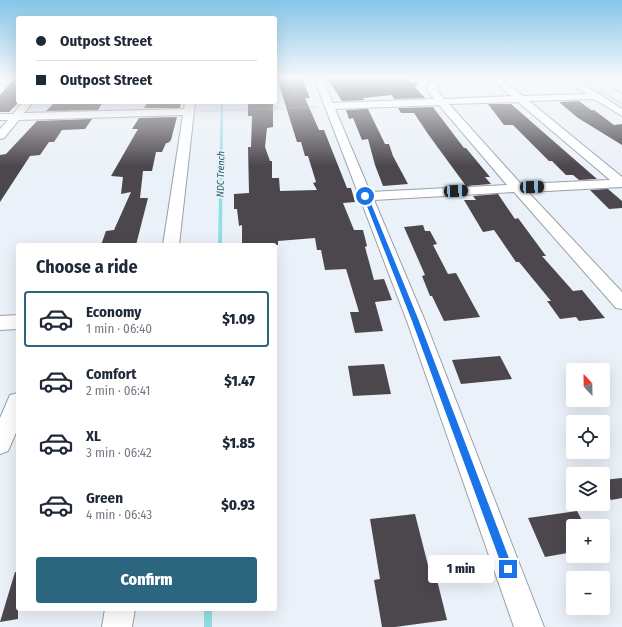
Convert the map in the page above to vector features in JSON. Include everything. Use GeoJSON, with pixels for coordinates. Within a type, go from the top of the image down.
{"type":"FeatureCollection","features":[{"type":"Feature","properties":{"kind":"street"},"geometry":{"type":"LineString","coordinates":[[0,136],[23,107]]}},
{"type":"Feature","properties":{"kind":"street"},"geometry":{"type":"LineString","coordinates":[[0,117],[185,107]]}},
{"type":"Feature","properties":{"kind":"street"},"geometry":{"type":"LineString","coordinates":[[171,243],[190,107]]}},
{"type":"Feature","properties":{"kind":"street"},"geometry":{"type":"LineString","coordinates":[[330,107],[416,321],[529,627]]}},
{"type":"Feature","properties":{"kind":"street"},"geometry":{"type":"LineString","coordinates":[[447,107],[517,188],[622,304]]}},
{"type":"Feature","properties":{"kind":"street"},"geometry":{"type":"LineString","coordinates":[[532,107],[622,183]]}},
{"type":"Feature","properties":{"kind":"street"},"geometry":{"type":"LineString","coordinates":[[614,107],[622,113]]}},
{"type":"Feature","properties":{"kind":"street"},"geometry":{"type":"LineString","coordinates":[[365,196],[622,183]]}},
{"type":"Feature","properties":{"kind":"street"},"geometry":{"type":"LineString","coordinates":[[0,322],[16,322]]}},
{"type":"Feature","properties":{"kind":"street"},"geometry":{"type":"LineString","coordinates":[[0,443],[16,407]]}},
{"type":"Feature","properties":{"kind":"street"},"geometry":{"type":"LineString","coordinates":[[117,627],[120,611]]}},
{"type":"Feature","properties":{"kind":"building"},"geometry":{"type":"Polygon","coordinates":[[[0,107],[14,107],[9,112],[0,112],[0,107]]]}},
{"type":"Feature","properties":{"kind":"building"},"geometry":{"type":"Polygon","coordinates":[[[50,107],[100,107],[98,110],[46,111],[50,107]]]}},
{"type":"Feature","properties":{"kind":"building"},"geometry":{"type":"Polygon","coordinates":[[[144,107],[180,107],[180,108],[144,107]]]}},
{"type":"Feature","properties":{"kind":"building"},"geometry":{"type":"Polygon","coordinates":[[[248,107],[273,107],[273,127],[267,128],[265,147],[270,161],[272,161],[272,178],[279,178],[280,191],[317,190],[313,183],[316,182],[308,156],[305,156],[301,142],[297,142],[286,107],[309,107],[319,130],[324,130],[347,188],[351,188],[355,202],[343,203],[354,230],[363,230],[367,246],[365,247],[374,280],[384,279],[392,300],[375,302],[383,331],[355,333],[350,312],[359,312],[346,269],[325,270],[321,250],[317,250],[315,238],[278,241],[278,245],[277,243],[242,243],[242,225],[239,226],[237,209],[234,209],[234,194],[249,193],[248,147],[251,147],[252,116],[248,116],[248,107]]]}},
{"type":"Feature","properties":{"kind":"building"},"geometry":{"type":"Polygon","coordinates":[[[433,107],[464,148],[466,148],[490,177],[485,177],[491,184],[466,186],[414,113],[401,113],[398,108],[433,107]]]}},
{"type":"Feature","properties":{"kind":"building"},"geometry":{"type":"Polygon","coordinates":[[[490,107],[515,107],[597,179],[579,180],[573,175],[566,175],[552,161],[549,161],[513,125],[504,125],[490,107]]]}},
{"type":"Feature","properties":{"kind":"building"},"geometry":{"type":"Polygon","coordinates":[[[565,107],[587,107],[594,110],[614,125],[622,124],[622,145],[578,118],[565,107]]]}},
{"type":"Feature","properties":{"kind":"building"},"geometry":{"type":"Polygon","coordinates":[[[368,109],[385,144],[389,144],[393,156],[408,184],[383,186],[375,165],[368,139],[362,140],[353,118],[349,119],[346,110],[368,109]]]}},
{"type":"Feature","properties":{"kind":"building"},"geometry":{"type":"Polygon","coordinates":[[[177,117],[171,140],[166,143],[162,152],[156,152],[152,171],[143,171],[140,198],[148,198],[137,243],[102,243],[106,231],[114,230],[131,192],[121,194],[123,177],[111,176],[138,129],[132,129],[139,118],[177,117]]]}},
{"type":"Feature","properties":{"kind":"building"},"geometry":{"type":"Polygon","coordinates":[[[92,119],[85,129],[62,130],[54,142],[49,142],[40,155],[30,156],[0,202],[0,155],[6,154],[37,121],[92,119]]]}},
{"type":"Feature","properties":{"kind":"building"},"geometry":{"type":"Polygon","coordinates":[[[608,189],[622,201],[622,208],[609,209],[590,190],[608,189]]]}},
{"type":"Feature","properties":{"kind":"building"},"geometry":{"type":"Polygon","coordinates":[[[498,194],[515,219],[518,218],[546,256],[542,256],[573,291],[582,290],[605,318],[579,321],[576,317],[560,319],[547,301],[551,301],[519,262],[516,262],[494,230],[483,232],[464,200],[476,200],[473,196],[498,194]]]}},
{"type":"Feature","properties":{"kind":"building"},"geometry":{"type":"Polygon","coordinates":[[[423,225],[425,231],[430,231],[437,244],[433,245],[448,274],[456,273],[480,317],[444,321],[432,296],[430,296],[422,276],[425,275],[404,227],[423,225]]]}},
{"type":"Feature","properties":{"kind":"building"},"geometry":{"type":"Polygon","coordinates":[[[500,356],[512,379],[461,384],[452,360],[500,356]]]}},
{"type":"Feature","properties":{"kind":"building"},"geometry":{"type":"Polygon","coordinates":[[[384,364],[391,394],[353,396],[348,366],[384,364]]]}},
{"type":"Feature","properties":{"kind":"building"},"geometry":{"type":"Polygon","coordinates":[[[622,478],[622,498],[611,500],[610,479],[622,478]]]}},
{"type":"Feature","properties":{"kind":"building"},"geometry":{"type":"Polygon","coordinates":[[[577,511],[581,519],[566,519],[566,553],[545,557],[528,518],[577,511]]]}},
{"type":"Feature","properties":{"kind":"building"},"geometry":{"type":"Polygon","coordinates":[[[415,514],[430,573],[435,572],[447,620],[395,627],[382,627],[374,580],[380,579],[370,519],[415,514]]]}},
{"type":"Feature","properties":{"kind":"building"},"geometry":{"type":"Polygon","coordinates":[[[15,572],[16,611],[18,611],[18,619],[0,622],[15,572]]]}},
{"type":"Feature","properties":{"kind":"waterway","name":"NDC Trench"},"geometry":{"type":"LineString","coordinates":[[220,243],[222,107]]}},
{"type":"Feature","properties":{"kind":"waterway","name":"NDC Trench"},"geometry":{"type":"LineString","coordinates":[[208,611],[208,627]]}},
{"type":"Feature","properties":{"kind":"route"},"geometry":{"type":"LineString","coordinates":[[365,196],[416,321],[508,569]]}}]}
